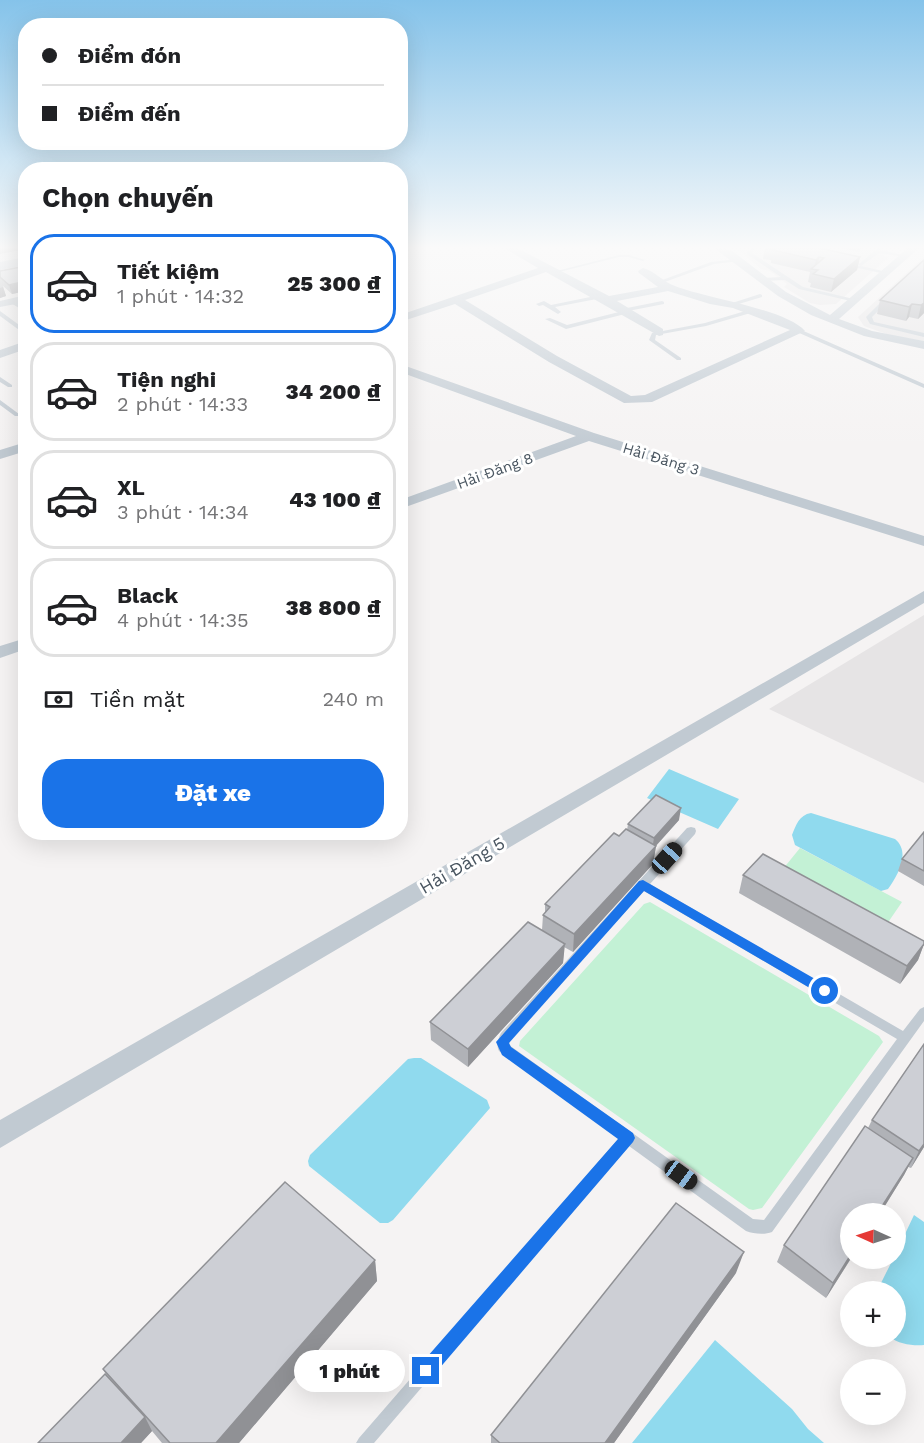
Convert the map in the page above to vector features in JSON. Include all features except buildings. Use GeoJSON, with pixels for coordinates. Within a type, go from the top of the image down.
{"type":"FeatureCollection","features":[{"type":"Feature","properties":{"kind":"street"},"geometry":{"type":"LineString","coordinates":[[482,315],[553,359],[629,400],[647,399],[799,332],[796,328],[763,315]]}},
{"type":"Feature","properties":{"kind":"street"},"geometry":{"type":"LineString","coordinates":[[632,315],[659,332]]}},
{"type":"Feature","properties":{"kind":"street"},"geometry":{"type":"LineString","coordinates":[[822,315],[887,339],[924,345]]}},
{"type":"Feature","properties":{"kind":"street"},"geometry":{"type":"LineString","coordinates":[[831,320],[837,315]]}},
{"type":"Feature","properties":{"kind":"street"},"geometry":{"type":"LineString","coordinates":[[0,354],[18,348]]}},
{"type":"Feature","properties":{"kind":"street","name":"Hải Đăng 3"},"geometry":{"type":"LineString","coordinates":[[408,371],[589,436],[924,541]]}},
{"type":"Feature","properties":{"kind":"street","name":"Hải Đăng 8"},"geometry":{"type":"LineString","coordinates":[[408,502],[589,436]]}},
{"type":"Feature","properties":{"kind":"street"},"geometry":{"type":"LineString","coordinates":[[0,455],[18,449]]}},
{"type":"Feature","properties":{"kind":"street","name":"Hải Đăng 5"},"geometry":{"type":"LineString","coordinates":[[0,1135],[924,596]]}},
{"type":"Feature","properties":{"kind":"street"},"geometry":{"type":"LineString","coordinates":[[0,652],[18,646]]}},
{"type":"Feature","properties":{"kind":"lane"},"geometry":{"type":"LineString","coordinates":[[3,315],[18,327]]}},
{"type":"Feature","properties":{"kind":"lane"},"geometry":{"type":"LineString","coordinates":[[548,319],[566,327],[609,315]]}},
{"type":"Feature","properties":{"kind":"lane"},"geometry":{"type":"LineString","coordinates":[[679,358],[652,340],[654,334],[737,315]]}},
{"type":"Feature","properties":{"kind":"lane"},"geometry":{"type":"LineString","coordinates":[[871,315],[869,317],[872,323],[924,335]]}},
{"type":"Feature","properties":{"kind":"lane"},"geometry":{"type":"LineString","coordinates":[[799,332],[924,386]]}},
{"type":"Feature","properties":{"kind":"lane"},"geometry":{"type":"LineString","coordinates":[[0,379],[10,386]]}},
{"type":"Feature","properties":{"kind":"lane"},"geometry":{"type":"LineString","coordinates":[[0,402],[17,416]]}},
{"type":"Feature","properties":{"kind":"lane"},"geometry":{"type":"LineString","coordinates":[[691,831],[502,1042],[506,1051],[751,1226],[759,1228],[766,1227],[779,1214],[924,1012]]}},
{"type":"Feature","properties":{"kind":"lane"},"geometry":{"type":"LineString","coordinates":[[643,885],[905,1038]]}},
{"type":"Feature","properties":{"kind":"lane"},"geometry":{"type":"LineString","coordinates":[[364,1443],[628,1138]]}},
{"type":"Feature","properties":{"kind":"shaded area"},"geometry":{"type":"Polygon","coordinates":[[[924,315],[924,341],[892,336],[864,326],[858,317],[924,315]]]}},
{"type":"Feature","properties":{"kind":"shaded area"},"geometry":{"type":"Polygon","coordinates":[[[924,615],[924,783],[769,709],[924,615]]]}},
{"type":"Feature","properties":{"kind":"green space"},"geometry":{"type":"Polygon","coordinates":[[[800,848],[902,902],[878,937],[774,880],[800,848]]]}},
{"type":"Feature","properties":{"kind":"green space"},"geometry":{"type":"Polygon","coordinates":[[[650,902],[879,1036],[883,1042],[762,1208],[749,1209],[519,1046],[520,1041],[644,904],[650,902]]]}},
{"type":"Feature","properties":{"kind":"water"},"geometry":{"type":"Polygon","coordinates":[[[669,769],[739,799],[718,829],[647,798],[669,769]]]}},
{"type":"Feature","properties":{"kind":"water"},"geometry":{"type":"Polygon","coordinates":[[[811,813],[895,839],[900,844],[902,857],[896,877],[888,889],[881,891],[795,845],[792,835],[797,824],[801,818],[811,813]]]}},
{"type":"Feature","properties":{"kind":"water"},"geometry":{"type":"Polygon","coordinates":[[[421,1058],[487,1100],[490,1108],[393,1220],[380,1223],[309,1166],[308,1161],[310,1155],[408,1059],[421,1058]]]}},
{"type":"Feature","properties":{"kind":"water"},"geometry":{"type":"Polygon","coordinates":[[[914,1215],[924,1222],[924,1345],[906,1344],[906,1281],[882,1281],[888,1269],[906,1269],[906,1232],[914,1215]]]}},
{"type":"Feature","properties":{"kind":"water"},"geometry":{"type":"Polygon","coordinates":[[[715,1340],[792,1409],[808,1429],[824,1443],[632,1443],[715,1340]]]}},
{"type":"Feature","properties":{"kind":"route"},"geometry":{"type":"LineString","coordinates":[[426,1371],[628,1138],[506,1051],[502,1042],[643,885],[825,991]]}}]}
